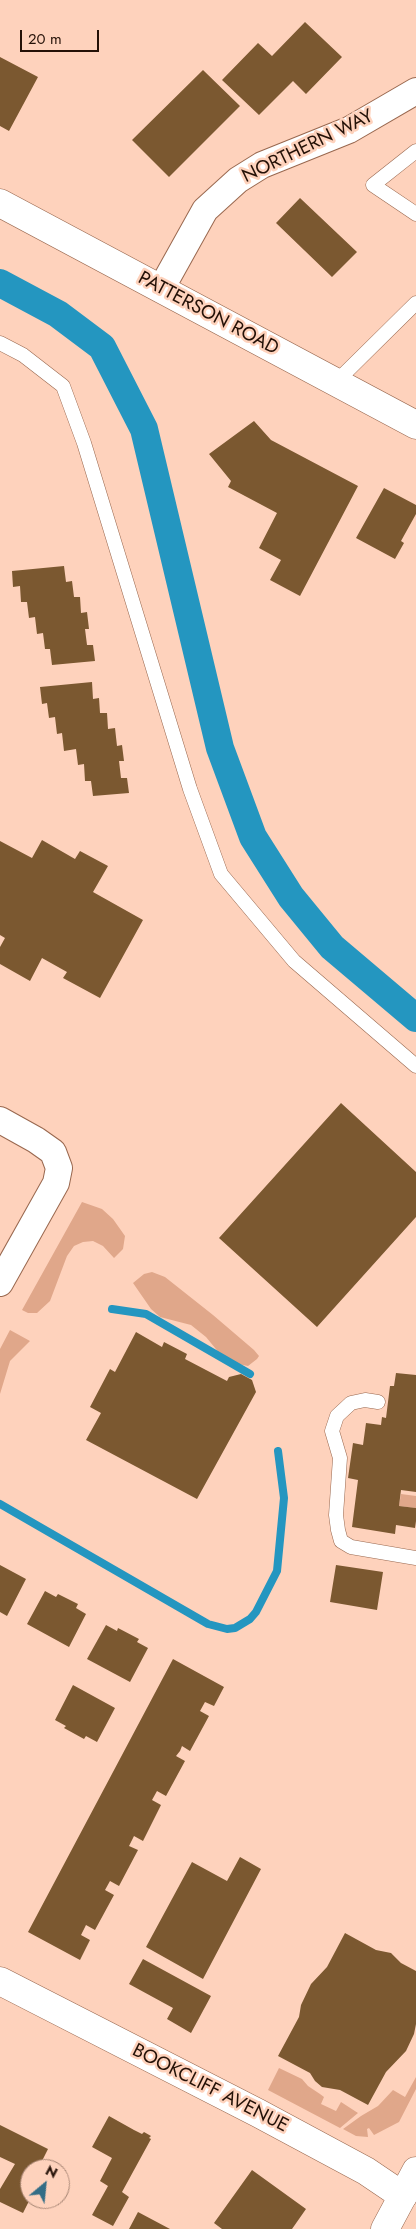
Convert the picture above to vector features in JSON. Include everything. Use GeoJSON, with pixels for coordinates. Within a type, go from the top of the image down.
{"type":"FeatureCollection","features":[{"type":"Feature","properties":{"kind":"main road","name":"PATTERSON ROAD"},"geometry":{"type":"LineString","coordinates":[[0,204],[416,425]]}},
{"type":"Feature","properties":{"kind":"main road","name":"BOOKCLIFF AVENUE"},"geometry":{"type":"LineString","coordinates":[[0,1981],[275,2122],[366,2171],[409,2200]]}},
{"type":"Feature","properties":{"kind":"main road"},"geometry":{"type":"LineString","coordinates":[[385,2229],[409,2200],[416,2171]]}},
{"type":"Feature","properties":{"kind":"street","name":"NORTHERN WAY"},"geometry":{"type":"LineString","coordinates":[[161,289],[205,210],[238,180],[271,161],[349,130],[416,91]]}},
{"type":"Feature","properties":{"kind":"street"},"geometry":{"type":"LineString","coordinates":[[0,1120],[53,1152],[59,1168],[56,1183],[0,1283]]}},
{"type":"Feature","properties":{"kind":"lane"},"geometry":{"type":"LineString","coordinates":[[416,151],[372,185],[416,214]]}},
{"type":"Feature","properties":{"kind":"lane"},"geometry":{"type":"LineString","coordinates":[[336,382],[415,307]]}},
{"type":"Feature","properties":{"kind":"lane"},"geometry":{"type":"LineString","coordinates":[[0,342],[23,355],[63,386],[84,443],[190,789],[221,874],[294,960],[416,1066]]}},
{"type":"Feature","properties":{"kind":"lane"},"geometry":{"type":"LineString","coordinates":[[378,1402],[365,1400],[352,1403],[336,1416],[332,1431],[340,1458],[336,1515],[338,1530],[341,1541],[351,1547],[416,1558]]}},
{"type":"Feature","properties":{"kind":"shaded area"},"geometry":{"type":"Polygon","coordinates":[[[82,1202],[102,1209],[113,1219],[125,1236],[123,1249],[114,1258],[103,1246],[93,1241],[83,1242],[74,1246],[67,1256],[50,1301],[37,1313],[28,1313],[22,1310],[82,1202]]]}},
{"type":"Feature","properties":{"kind":"shaded area"},"geometry":{"type":"Polygon","coordinates":[[[152,1272],[165,1277],[213,1315],[254,1350],[259,1356],[257,1359],[248,1366],[238,1364],[220,1354],[206,1337],[191,1325],[160,1317],[151,1309],[133,1283],[144,1274],[152,1272]]]}},
{"type":"Feature","properties":{"kind":"shaded area"},"geometry":{"type":"Polygon","coordinates":[[[10,1330],[30,1341],[10,1361],[0,1394],[0,1349],[10,1330]]]}},
{"type":"Feature","properties":{"kind":"shaded area"},"geometry":{"type":"Polygon","coordinates":[[[401,1494],[416,1496],[416,1508],[399,1506],[401,1494]]]}},
{"type":"Feature","properties":{"kind":"shaded area"},"geometry":{"type":"Polygon","coordinates":[[[279,2068],[302,2079],[308,2086],[324,2097],[321,2104],[336,2111],[341,2102],[358,2113],[340,2128],[268,2090],[279,2068]]]}},
{"type":"Feature","properties":{"kind":"shaded area"},"geometry":{"type":"Polygon","coordinates":[[[416,2077],[416,2089],[399,2122],[374,2135],[369,2128],[367,2129],[368,2137],[356,2136],[343,2129],[378,2106],[393,2090],[405,2097],[416,2077]]]}},
{"type":"Feature","properties":{"kind":"building"},"geometry":{"type":"Polygon","coordinates":[[[305,22],[342,57],[306,94],[293,81],[259,115],[222,80],[258,43],[272,56],[305,22]]]}},
{"type":"Feature","properties":{"kind":"building"},"geometry":{"type":"Polygon","coordinates":[[[0,57],[38,77],[9,131],[0,126],[0,57]]]}},
{"type":"Feature","properties":{"kind":"building"},"geometry":{"type":"Polygon","coordinates":[[[203,70],[240,106],[169,177],[132,140],[203,70]]]}},
{"type":"Feature","properties":{"kind":"building"},"geometry":{"type":"Polygon","coordinates":[[[300,198],[357,252],[332,277],[276,223],[300,198]]]}},
{"type":"Feature","properties":{"kind":"building"},"geometry":{"type":"Polygon","coordinates":[[[254,421],[271,440],[358,486],[300,596],[270,580],[281,560],[259,548],[277,513],[228,487],[231,481],[209,454],[254,421]]]}},
{"type":"Feature","properties":{"kind":"building"},"geometry":{"type":"Polygon","coordinates":[[[384,488],[416,505],[416,514],[401,541],[404,543],[395,559],[356,538],[384,488]]]}},
{"type":"Feature","properties":{"kind":"building"},"geometry":{"type":"Polygon","coordinates":[[[64,566],[66,582],[72,581],[74,597],[80,597],[81,613],[87,612],[89,629],[85,629],[87,645],[93,645],[95,661],[52,665],[50,649],[45,649],[43,633],[37,634],[35,617],[29,618],[27,602],[21,602],[20,586],[13,587],[12,571],[64,566]]]}},
{"type":"Feature","properties":{"kind":"building"},"geometry":{"type":"Polygon","coordinates":[[[92,682],[93,699],[99,698],[100,713],[107,713],[108,729],[115,728],[117,746],[122,745],[124,761],[119,761],[121,778],[127,778],[129,793],[93,796],[91,781],[85,781],[84,764],[78,765],[76,749],[64,751],[62,733],[57,734],[55,717],[49,718],[47,703],[42,704],[40,687],[92,682]]]}},
{"type":"Feature","properties":{"kind":"building"},"geometry":{"type":"Polygon","coordinates":[[[42,840],[75,859],[80,851],[108,866],[93,892],[143,920],[100,998],[63,978],[67,972],[42,958],[30,981],[0,964],[0,947],[5,938],[0,935],[0,841],[32,858],[42,840]]]}},
{"type":"Feature","properties":{"kind":"building"},"geometry":{"type":"Polygon","coordinates":[[[341,1103],[416,1172],[416,1217],[317,1327],[219,1238],[341,1103]]]}},
{"type":"Feature","properties":{"kind":"building"},"geometry":{"type":"Polygon","coordinates":[[[136,1332],[162,1347],[164,1342],[187,1354],[185,1359],[227,1381],[229,1377],[241,1374],[252,1380],[256,1392],[197,1499],[86,1440],[101,1413],[90,1407],[110,1369],[115,1372],[136,1332]]]}},
{"type":"Feature","properties":{"kind":"building"},"geometry":{"type":"Polygon","coordinates":[[[396,1373],[416,1375],[416,1492],[401,1490],[399,1506],[416,1508],[416,1521],[415,1528],[396,1525],[395,1534],[352,1527],[358,1480],[348,1478],[353,1443],[363,1445],[366,1423],[381,1425],[382,1417],[386,1418],[390,1386],[394,1386],[396,1373]]]}},
{"type":"Feature","properties":{"kind":"building"},"geometry":{"type":"Polygon","coordinates":[[[0,1565],[26,1579],[7,1616],[0,1612],[0,1565]]]}},
{"type":"Feature","properties":{"kind":"building"},"geometry":{"type":"Polygon","coordinates":[[[336,1565],[383,1572],[377,1610],[330,1602],[336,1565]]]}},
{"type":"Feature","properties":{"kind":"building"},"geometry":{"type":"Polygon","coordinates":[[[45,1591],[56,1597],[58,1594],[78,1604],[76,1608],[86,1614],[69,1647],[27,1624],[45,1591]]]}},
{"type":"Feature","properties":{"kind":"building"},"geometry":{"type":"Polygon","coordinates":[[[106,1625],[117,1631],[118,1628],[139,1639],[137,1642],[148,1648],[130,1682],[87,1659],[106,1625]]]}},
{"type":"Feature","properties":{"kind":"building"},"geometry":{"type":"Polygon","coordinates":[[[173,1659],[224,1687],[214,1706],[205,1702],[200,1711],[209,1716],[190,1751],[182,1746],[176,1756],[185,1761],[166,1796],[157,1791],[152,1800],[161,1805],[143,1841],[134,1836],[129,1846],[138,1850],[119,1886],[110,1881],[105,1890],[114,1895],[95,1930],[86,1925],[81,1935],[90,1940],[80,1960],[28,1932],[173,1659]]]}},
{"type":"Feature","properties":{"kind":"building"},"geometry":{"type":"Polygon","coordinates":[[[73,1685],[115,1708],[97,1742],[86,1736],[84,1739],[64,1728],[66,1726],[55,1720],[73,1685]]]}},
{"type":"Feature","properties":{"kind":"building"},"geometry":{"type":"Polygon","coordinates":[[[240,1857],[261,1869],[203,1979],[146,1947],[192,1862],[227,1881],[240,1857]]]}},
{"type":"Feature","properties":{"kind":"building"},"geometry":{"type":"Polygon","coordinates":[[[345,1933],[376,1950],[391,1953],[401,1963],[416,1971],[416,2024],[414,2034],[406,2051],[386,2072],[368,2105],[340,2090],[322,2087],[310,2073],[278,2056],[299,2017],[301,2005],[311,1984],[327,1967],[345,1933]]]}},
{"type":"Feature","properties":{"kind":"building"},"geometry":{"type":"Polygon","coordinates":[[[143,1959],[211,1996],[191,2033],[167,2019],[173,2008],[129,1984],[143,1959]]]}},
{"type":"Feature","properties":{"kind":"building"},"geometry":{"type":"Polygon","coordinates":[[[109,2116],[142,2134],[144,2132],[151,2136],[122,2192],[129,2197],[113,2226],[92,2215],[108,2186],[100,2181],[112,2158],[92,2147],[109,2116]]]}},
{"type":"Feature","properties":{"kind":"building"},"geometry":{"type":"Polygon","coordinates":[[[0,2125],[48,2149],[43,2159],[20,2159],[20,2209],[25,2209],[23,2213],[0,2202],[0,2189],[15,2164],[0,2157],[0,2125]]]}},
{"type":"Feature","properties":{"kind":"building"},"geometry":{"type":"Polygon","coordinates":[[[252,2170],[306,2209],[292,2229],[222,2229],[214,2223],[252,2170]]]}},
{"type":"Feature","properties":{"kind":"building"},"geometry":{"type":"Polygon","coordinates":[[[138,2212],[170,2229],[129,2229],[138,2212]]]}},
{"type":"Feature","properties":{"kind":"waterway"},"geometry":{"type":"LineString","coordinates":[[0,283],[58,314],[102,347],[144,429],[220,748],[253,837],[291,897],[332,947],[416,1018]]}},
{"type":"Feature","properties":{"kind":"waterway"},"geometry":{"type":"LineString","coordinates":[[112,1309],[146,1314],[250,1374]]}},
{"type":"Feature","properties":{"kind":"waterway"},"geometry":{"type":"LineString","coordinates":[[0,1504],[208,1624],[227,1629],[235,1628],[250,1619],[256,1612],[277,1571],[284,1498],[278,1451]]}}]}
